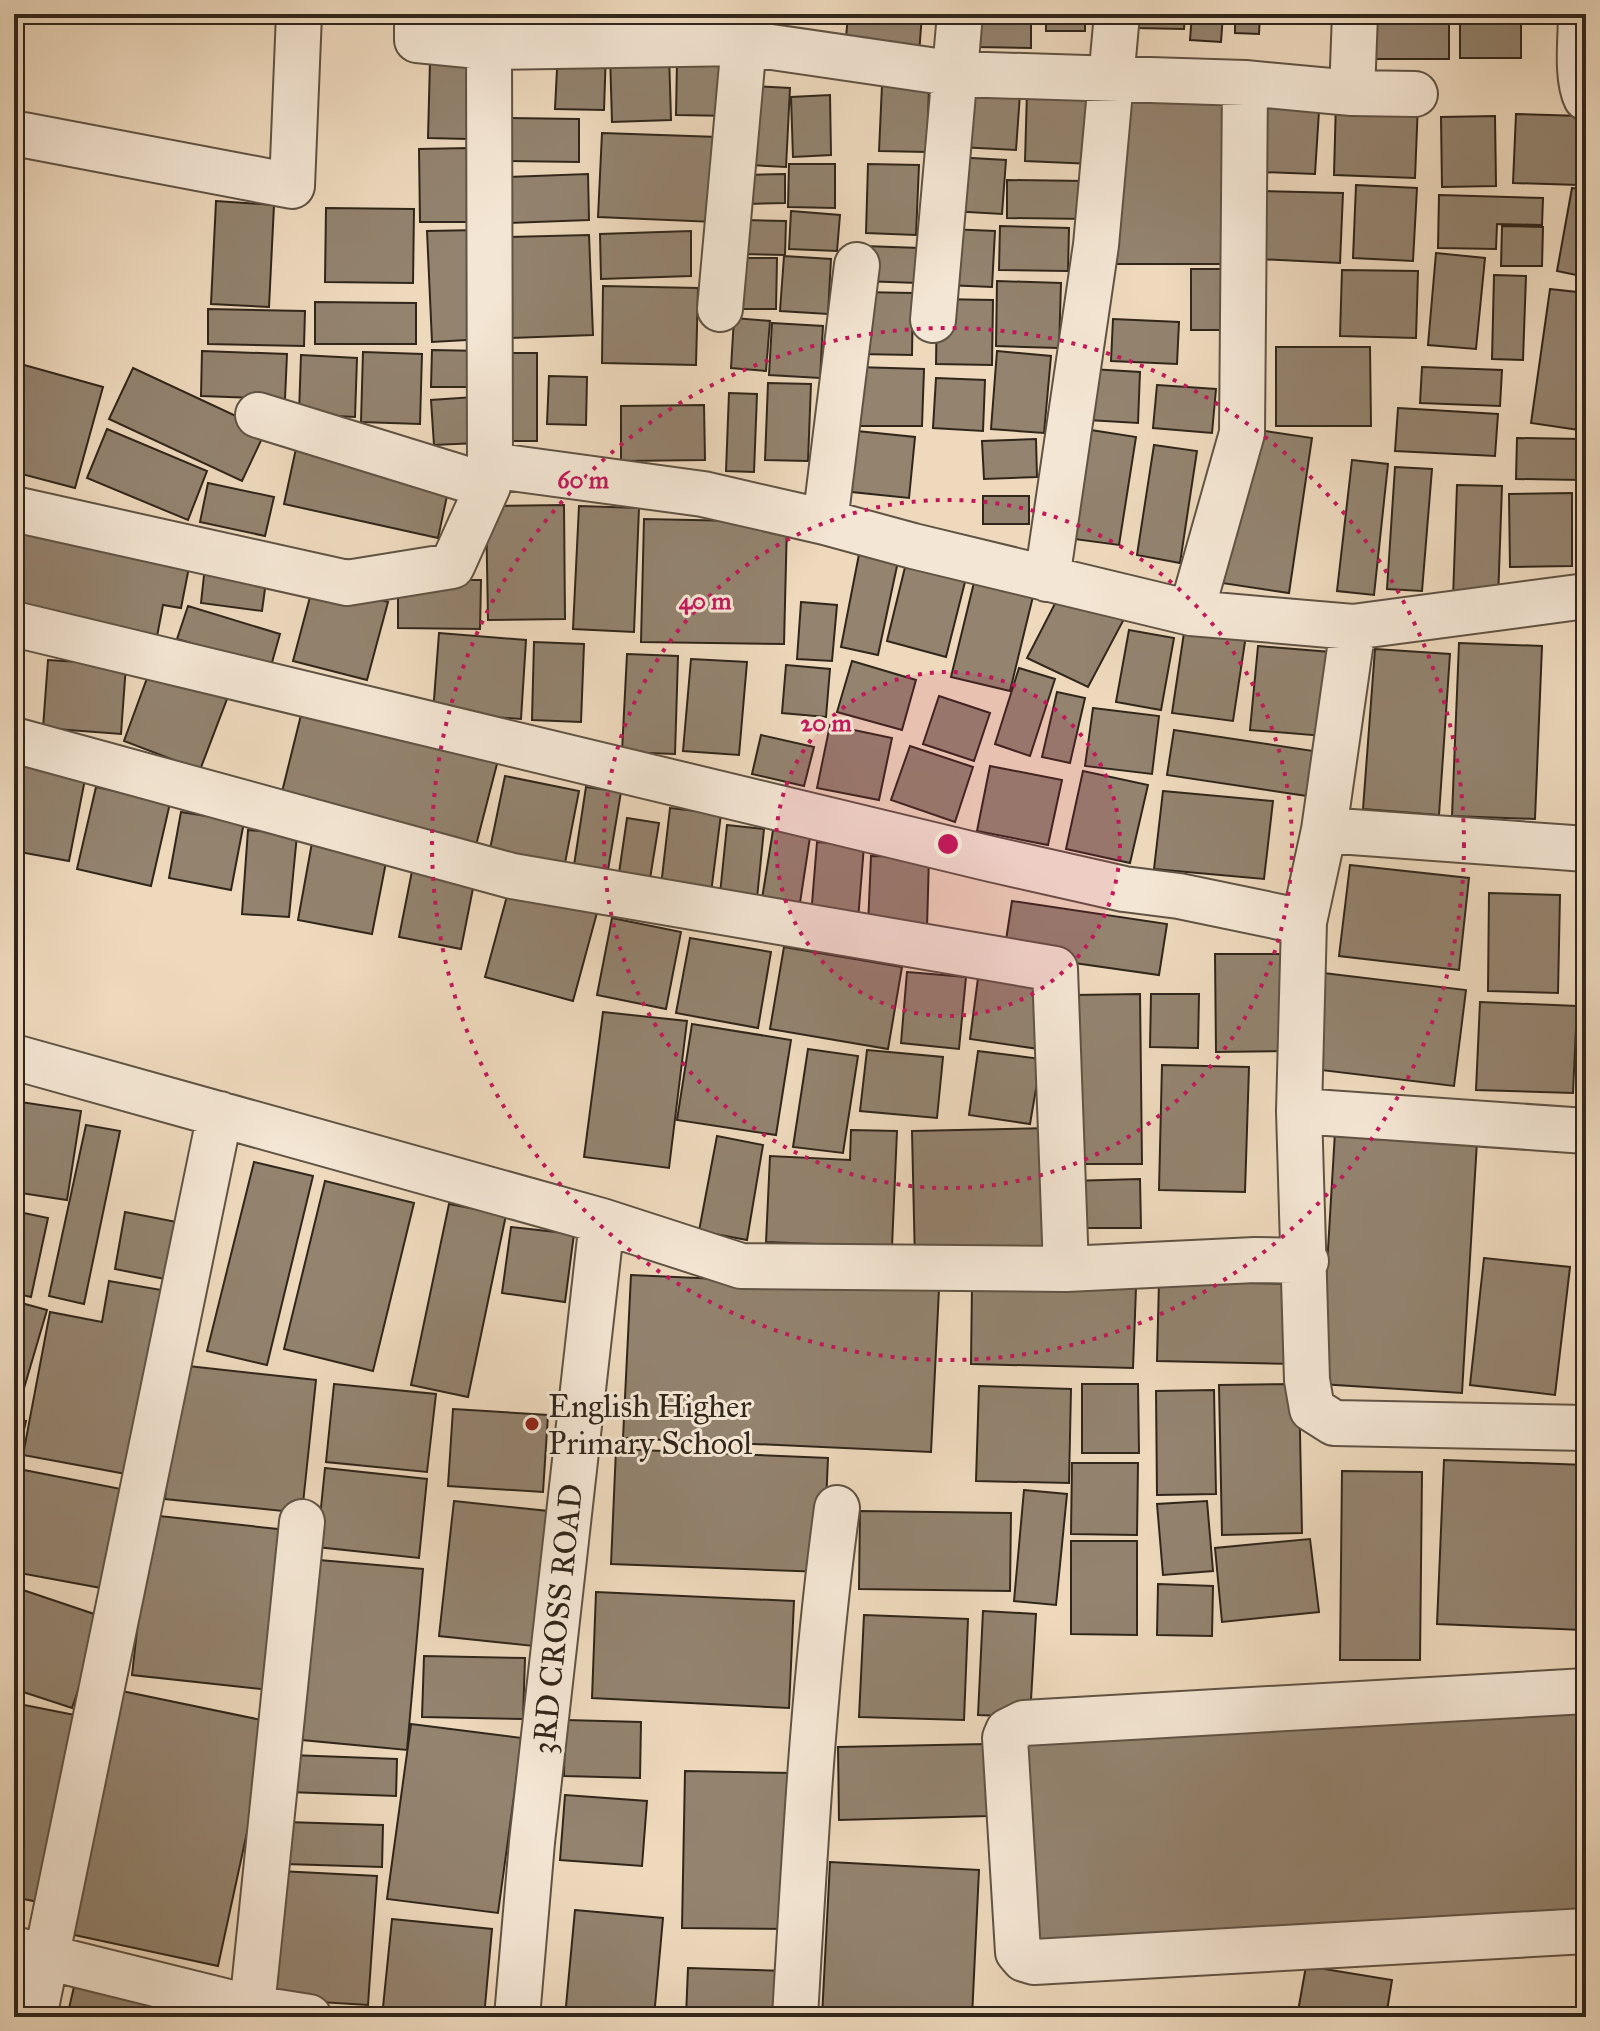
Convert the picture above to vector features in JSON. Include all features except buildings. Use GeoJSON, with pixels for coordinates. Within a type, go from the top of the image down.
{"type":"FeatureCollection","features":[{"type":"Feature","properties":{"kind":"street"},"geometry":{"type":"LineString","coordinates":[[24,135],[292,186],[299,14]]}},
{"type":"Feature","properties":{"kind":"street"},"geometry":{"type":"LineString","coordinates":[[417,14],[417,40],[489,47],[744,43],[957,74],[1245,83],[1352,93],[1415,94]]}},
{"type":"Feature","properties":{"kind":"street"},"geometry":{"type":"LineString","coordinates":[[933,320],[960,14]]}},
{"type":"Feature","properties":{"kind":"street"},"geometry":{"type":"LineString","coordinates":[[1047,579],[1096,245],[1117,14]]}},
{"type":"Feature","properties":{"kind":"street"},"geometry":{"type":"LineString","coordinates":[[1352,93],[1355,14]]}},
{"type":"Feature","properties":{"kind":"street"},"geometry":{"type":"LineString","coordinates":[[1581,14],[1581,60],[1586,98]]}},
{"type":"Feature","properties":{"kind":"street"},"geometry":{"type":"LineString","coordinates":[[720,309],[744,43]]}},
{"type":"Feature","properties":{"kind":"street"},"geometry":{"type":"LineString","coordinates":[[14,509],[347,583],[452,566],[489,476],[489,47]]}},
{"type":"Feature","properties":{"kind":"street"},"geometry":{"type":"LineString","coordinates":[[1191,613],[1242,433],[1245,83]]}},
{"type":"Feature","properties":{"kind":"street"},"geometry":{"type":"LineString","coordinates":[[825,522],[857,265]]}},
{"type":"Feature","properties":{"kind":"street"},"geometry":{"type":"LineString","coordinates":[[258,415],[489,476],[703,494],[1191,613],[1353,627],[1586,596]]}},
{"type":"Feature","properties":{"kind":"street"},"geometry":{"type":"LineString","coordinates":[[14,624],[991,859],[1124,889],[1179,896],[1304,922]]}},
{"type":"Feature","properties":{"kind":"street"},"geometry":{"type":"LineString","coordinates":[[1353,627],[1324,830],[1304,922],[1299,1111],[1306,1261],[1307,1380],[1312,1409],[1334,1423],[1586,1428]]}},
{"type":"Feature","properties":{"kind":"street"},"geometry":{"type":"LineString","coordinates":[[14,740],[512,876],[1055,969],[1066,1269]]}},
{"type":"Feature","properties":{"kind":"street"},"geometry":{"type":"LineString","coordinates":[[1324,830],[1586,849]]}},
{"type":"Feature","properties":{"kind":"street"},"geometry":{"type":"LineString","coordinates":[[14,1057],[602,1221],[741,1266],[1066,1269],[1255,1260],[1306,1261]]}},
{"type":"Feature","properties":{"kind":"street"},"geometry":{"type":"LineString","coordinates":[[1299,1111],[1586,1131]]}},
{"type":"Feature","properties":{"kind":"street"},"geometry":{"type":"LineString","coordinates":[[34,2017],[30,1953],[220,1114]]}},
{"type":"Feature","properties":{"kind":"street","name":"3RD CROSS ROAD"},"geometry":{"type":"LineString","coordinates":[[517,2017],[532,1842],[602,1221]]}},
{"type":"Feature","properties":{"kind":"street"},"geometry":{"type":"LineString","coordinates":[[795,2017],[808,1796],[827,1583],[837,1508]]}},
{"type":"Feature","properties":{"kind":"street"},"geometry":{"type":"LineString","coordinates":[[251,2012],[302,1522]]}},
{"type":"Feature","properties":{"kind":"street"},"geometry":{"type":"LineString","coordinates":[[1586,1691],[1024,1723],[1008,1731],[1005,1738],[1018,1952],[1024,1959],[1034,1962],[1586,1931]]}},
{"type":"Feature","properties":{"kind":"street"},"geometry":{"type":"LineString","coordinates":[[30,1953],[251,2012],[309,2017]]}},
{"type":"Feature","properties":{"kind":"place","name":"English Higher Primary School"},"geometry":{"type":"Point","coordinates":[532,1424]}}]}
